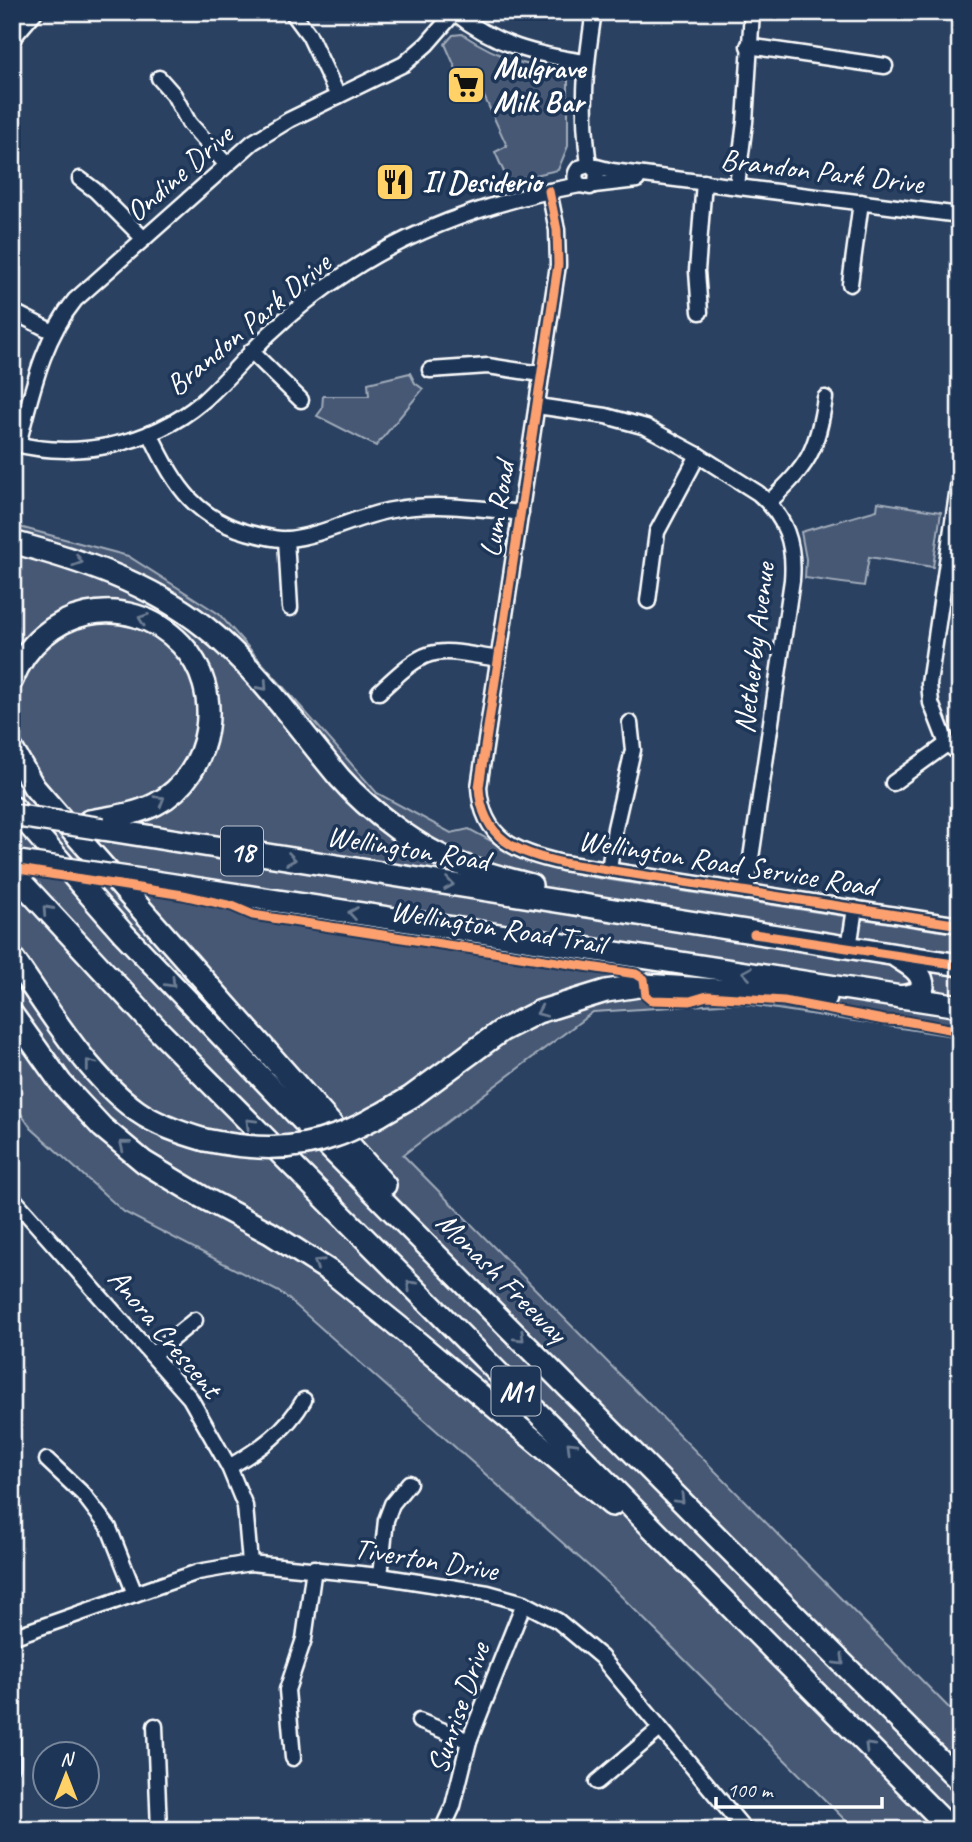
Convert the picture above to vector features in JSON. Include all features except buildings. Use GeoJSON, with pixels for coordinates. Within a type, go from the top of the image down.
{"type":"FeatureCollection","features":[{"type":"Feature","properties":{"kind":"highway"},"geometry":{"type":"LineString","coordinates":[[12,542],[88,564],[132,583],[171,602],[207,628],[288,713],[342,780],[366,803],[416,841],[457,864],[698,925]]}},
{"type":"Feature","properties":{"kind":"highway"},"geometry":{"type":"LineString","coordinates":[[12,680],[22,658],[43,635],[65,620],[96,612],[124,613],[162,627],[182,645],[192,659],[206,694],[209,720],[204,746],[193,769],[178,788],[156,804],[99,825]]}},
{"type":"Feature","properties":{"kind":"highway"},"geometry":{"type":"LineString","coordinates":[[12,750],[20,766],[51,807],[331,1121],[494,1311]]}},
{"type":"Feature","properties":{"kind":"highway","name":"Monash Freeway"},"geometry":{"type":"LineString","coordinates":[[12,807],[124,934],[306,1124],[960,1781]]}},
{"type":"Feature","properties":{"kind":"highway","name":"Wellington Road"},"geometry":{"type":"LineString","coordinates":[[12,815],[71,824],[99,825],[698,925],[960,965]]}},
{"type":"Feature","properties":{"kind":"highway","name":"18"},"geometry":{"type":"LineString","coordinates":[[12,861],[960,1006]]}},
{"type":"Feature","properties":{"kind":"highway","name":"M1"},"geometry":{"type":"LineString","coordinates":[[12,872],[159,1031],[952,1830]]}},
{"type":"Feature","properties":{"kind":"highway"},"geometry":{"type":"LineString","coordinates":[[12,957],[96,1073],[136,1110],[155,1121],[205,1140],[239,1147],[266,1148],[335,1137],[411,1097],[501,1031],[537,1013],[606,991],[645,985],[798,996],[903,998],[916,994],[921,990],[923,982],[913,967],[893,955]]}},
{"type":"Feature","properties":{"kind":"highway"},"geometry":{"type":"LineString","coordinates":[[12,1014],[61,1083],[102,1127],[144,1161],[202,1197],[270,1233],[331,1272],[693,1570]]}},
{"type":"Feature","properties":{"kind":"street"},"geometry":{"type":"LineString","coordinates":[[13,36],[35,12]]}},
{"type":"Feature","properties":{"kind":"street"},"geometry":{"type":"LineString","coordinates":[[292,12],[309,35],[338,96]]}},
{"type":"Feature","properties":{"kind":"street"},"geometry":{"type":"LineString","coordinates":[[454,12],[485,34],[520,50],[586,62]]}},
{"type":"Feature","properties":{"kind":"street","name":"Ondine Drive"},"geometry":{"type":"LineString","coordinates":[[15,443],[41,358],[53,332],[75,300],[226,164],[278,126],[412,59],[454,12]]}},
{"type":"Feature","properties":{"kind":"street"},"geometry":{"type":"LineString","coordinates":[[584,175],[586,62],[594,12]]}},
{"type":"Feature","properties":{"kind":"street"},"geometry":{"type":"LineString","coordinates":[[737,185],[745,122],[752,12]]}},
{"type":"Feature","properties":{"kind":"street"},"geometry":{"type":"LineString","coordinates":[[748,47],[885,66]]}},
{"type":"Feature","properties":{"kind":"street"},"geometry":{"type":"LineString","coordinates":[[159,78],[174,95],[189,123],[226,164]]}},
{"type":"Feature","properties":{"kind":"street","name":"Brandon Park Drive"},"geometry":{"type":"LineString","coordinates":[[15,443],[54,450],[91,449],[150,433],[202,402],[251,351],[315,295],[394,244],[483,208],[549,191],[584,175],[737,185],[960,215]]}},
{"type":"Feature","properties":{"kind":"street"},"geometry":{"type":"LineString","coordinates":[[80,179],[96,191],[144,239]]}},
{"type":"Feature","properties":{"kind":"street"},"geometry":{"type":"LineString","coordinates":[[700,312],[698,271],[704,182]]}},
{"type":"Feature","properties":{"kind":"street","name":"Lum Road"},"geometry":{"type":"LineString","coordinates":[[494,831],[483,811],[479,787],[558,254],[557,230],[549,191]]}},
{"type":"Feature","properties":{"kind":"street"},"geometry":{"type":"LineString","coordinates":[[849,284],[861,202]]}},
{"type":"Feature","properties":{"kind":"street"},"geometry":{"type":"LineString","coordinates":[[12,311],[53,332]]}},
{"type":"Feature","properties":{"kind":"street"},"geometry":{"type":"LineString","coordinates":[[251,351],[301,400]]}},
{"type":"Feature","properties":{"kind":"street"},"geometry":{"type":"LineString","coordinates":[[430,370],[475,366],[541,374]]}},
{"type":"Feature","properties":{"kind":"street"},"geometry":{"type":"LineString","coordinates":[[769,502],[800,472],[814,450],[825,398]]}},
{"type":"Feature","properties":{"kind":"street","name":"Netherby Avenue"},"geometry":{"type":"LineString","coordinates":[[537,406],[627,421],[659,433],[769,502],[786,528],[793,565],[746,892]]}},
{"type":"Feature","properties":{"kind":"street"},"geometry":{"type":"LineString","coordinates":[[150,433],[169,474],[200,509],[235,528],[286,539],[327,530],[370,515],[406,508],[453,506],[521,513]]}},
{"type":"Feature","properties":{"kind":"street"},"geometry":{"type":"LineString","coordinates":[[648,601],[657,532],[698,455]]}},
{"type":"Feature","properties":{"kind":"street"},"geometry":{"type":"LineString","coordinates":[[960,474],[929,684],[931,703],[947,744],[960,754]]}},
{"type":"Feature","properties":{"kind":"street"},"geometry":{"type":"LineString","coordinates":[[286,539],[290,608]]}},
{"type":"Feature","properties":{"kind":"street"},"geometry":{"type":"LineString","coordinates":[[379,692],[416,659],[431,652],[450,651],[498,659]]}},
{"type":"Feature","properties":{"kind":"street"},"geometry":{"type":"LineString","coordinates":[[609,870],[615,828],[633,750],[630,723]]}},
{"type":"Feature","properties":{"kind":"street"},"geometry":{"type":"LineString","coordinates":[[893,783],[947,744]]}},
{"type":"Feature","properties":{"kind":"street","name":"Wellington Road Service Road"},"geometry":{"type":"LineString","coordinates":[[494,831],[508,844],[530,854],[563,863],[960,925]]}},
{"type":"Feature","properties":{"kind":"street"},"geometry":{"type":"LineString","coordinates":[[849,948],[855,908]]}},
{"type":"Feature","properties":{"kind":"street","name":"Anora Crescent"},"geometry":{"type":"LineString","coordinates":[[12,1197],[190,1398],[229,1467],[245,1506],[250,1563]]}},
{"type":"Feature","properties":{"kind":"street"},"geometry":{"type":"LineString","coordinates":[[153,1354],[195,1320]]}},
{"type":"Feature","properties":{"kind":"street"},"geometry":{"type":"LineString","coordinates":[[229,1467],[276,1435],[294,1418],[304,1400]]}},
{"type":"Feature","properties":{"kind":"street"},"geometry":{"type":"LineString","coordinates":[[47,1460],[83,1494],[109,1528],[135,1594]]}},
{"type":"Feature","properties":{"kind":"street"},"geometry":{"type":"LineString","coordinates":[[380,1576],[386,1520],[392,1504],[409,1483]]}},
{"type":"Feature","properties":{"kind":"street","name":"Tiverton Drive"},"geometry":{"type":"LineString","coordinates":[[12,1637],[198,1572],[250,1563],[380,1576],[488,1592],[524,1603],[558,1621],[601,1657],[745,1830]]}},
{"type":"Feature","properties":{"kind":"street"},"geometry":{"type":"LineString","coordinates":[[293,1758],[287,1690],[304,1639],[314,1568]]}},
{"type":"Feature","properties":{"kind":"street","name":"Sunrise Drive"},"geometry":{"type":"LineString","coordinates":[[442,1830],[453,1807],[469,1741],[524,1603]]}},
{"type":"Feature","properties":{"kind":"street"},"geometry":{"type":"LineString","coordinates":[[419,1721],[469,1741]]}},
{"type":"Feature","properties":{"kind":"street"},"geometry":{"type":"LineString","coordinates":[[155,1726],[159,1830]]}},
{"type":"Feature","properties":{"kind":"street"},"geometry":{"type":"LineString","coordinates":[[12,1728],[12,1765]]}},
{"type":"Feature","properties":{"kind":"street"},"geometry":{"type":"LineString","coordinates":[[597,1782],[660,1729]]}},
{"type":"Feature","properties":{"kind":"shaded area"},"geometry":{"type":"Polygon","coordinates":[[[462,34],[504,56],[525,64],[558,70],[568,76],[568,146],[558,170],[508,181],[495,152],[507,146],[472,70],[459,76],[445,44],[453,35],[462,34]]]}},
{"type":"Feature","properties":{"kind":"shaded area"},"geometry":{"type":"Polygon","coordinates":[[[410,373],[415,383],[423,389],[376,446],[317,416],[322,409],[323,396],[369,396],[368,383],[410,373]]]}},
{"type":"Feature","properties":{"kind":"shaded area"},"geometry":{"type":"Polygon","coordinates":[[[878,502],[941,512],[933,567],[869,557],[864,586],[805,578],[806,559],[801,532],[877,510],[878,502]]]}},
{"type":"Feature","properties":{"kind":"shaded area"},"geometry":{"type":"Polygon","coordinates":[[[12,525],[128,556],[219,614],[377,793],[451,833],[469,829],[521,857],[585,876],[960,934],[960,1037],[737,1003],[593,1012],[403,1155],[960,1719],[960,1830],[855,1830],[610,1585],[283,1294],[124,1212],[31,1128],[12,1101],[12,525]]]}},
{"type":"Feature","properties":{"kind":"cycle path"},"geometry":{"type":"LineString","coordinates":[[549,191],[557,230],[558,265],[479,787],[487,820],[495,832],[517,849],[563,863],[960,925]]}},
{"type":"Feature","properties":{"kind":"cycle path","name":"Wellington Road Trail"},"geometry":{"type":"LineString","coordinates":[[12,868],[183,895],[232,906],[253,915],[636,974],[644,979],[646,996],[651,1000],[690,1001],[707,996],[784,1001],[960,1031]]}},
{"type":"Feature","properties":{"kind":"cycle path"},"geometry":{"type":"LineString","coordinates":[[754,934],[960,965]]}},
{"type":"Feature","properties":{"kind":"place","name":"Mulgrave Milk Bar"},"geometry":{"type":"Point","coordinates":[466,85]}},
{"type":"Feature","properties":{"kind":"place","name":"Il Desiderio"},"geometry":{"type":"Point","coordinates":[395,182]}}]}
